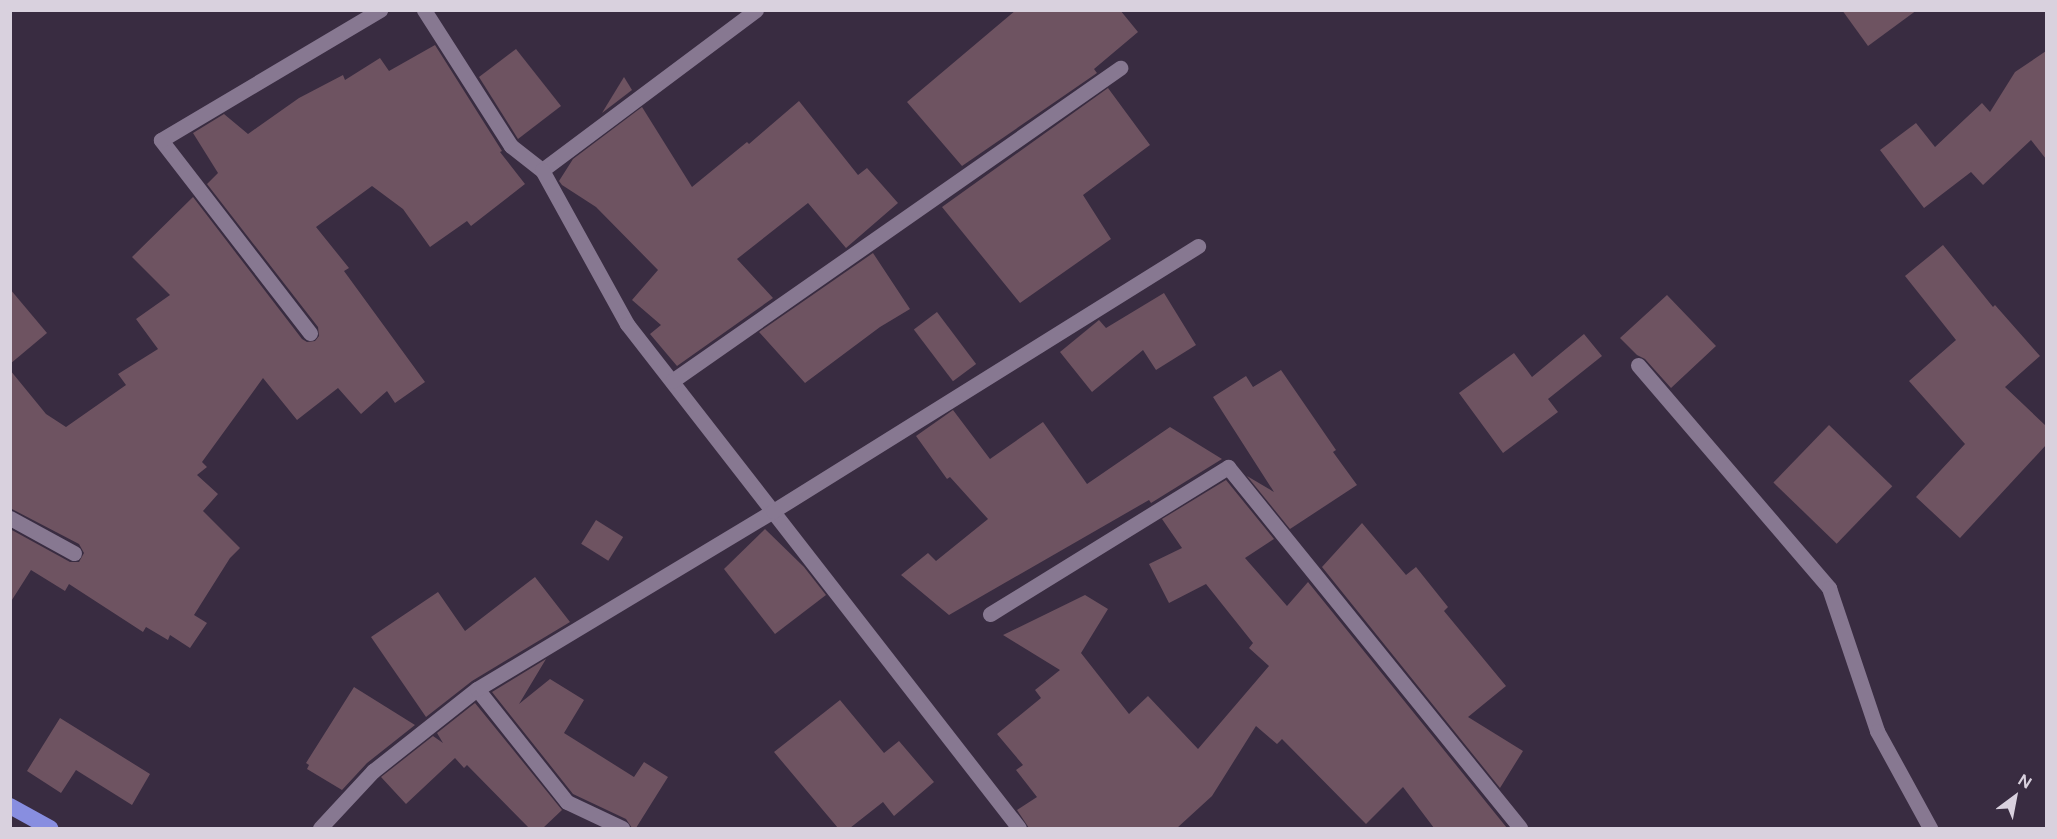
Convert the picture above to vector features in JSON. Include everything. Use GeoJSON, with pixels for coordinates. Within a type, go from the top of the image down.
{"type":"FeatureCollection","features":[{"type":"Feature","properties":{"kind":"highway"},"geometry":{"type":"LineString","coordinates":[[10,806],[51,828]]}},
{"type":"Feature","properties":{"kind":"street"},"geometry":{"type":"LineString","coordinates":[[310,333],[161,140],[380,10]]}},
{"type":"Feature","properties":{"kind":"street"},"geometry":{"type":"LineString","coordinates":[[424,10],[511,146],[542,170],[627,324],[1019,828]]}},
{"type":"Feature","properties":{"kind":"street"},"geometry":{"type":"LineString","coordinates":[[542,170],[756,10]]}},
{"type":"Feature","properties":{"kind":"street"},"geometry":{"type":"LineString","coordinates":[[672,381],[1120,68]]}},
{"type":"Feature","properties":{"kind":"street"},"geometry":{"type":"LineString","coordinates":[[320,828],[373,771],[477,689],[773,511],[1198,246]]}},
{"type":"Feature","properties":{"kind":"street"},"geometry":{"type":"LineString","coordinates":[[1638,365],[1829,588],[1878,731],[1930,828]]}},
{"type":"Feature","properties":{"kind":"street"},"geometry":{"type":"LineString","coordinates":[[990,614],[1228,467],[1520,828]]}},
{"type":"Feature","properties":{"kind":"street"},"geometry":{"type":"LineString","coordinates":[[10,518],[74,553]]}},
{"type":"Feature","properties":{"kind":"street"},"geometry":{"type":"LineString","coordinates":[[477,689],[567,802],[622,828]]}},
{"type":"Feature","properties":{"kind":"building"},"geometry":{"type":"Polygon","coordinates":[[[1016,10],[1120,10],[1138,32],[1094,69],[1097,73],[962,166],[907,102],[1016,10]]]}},
{"type":"Feature","properties":{"kind":"building"},"geometry":{"type":"Polygon","coordinates":[[[1842,10],[1917,10],[1868,46],[1842,10]]]}},
{"type":"Feature","properties":{"kind":"building"},"geometry":{"type":"Polygon","coordinates":[[[435,45],[502,151],[500,152],[525,184],[471,226],[467,221],[430,247],[403,209],[372,186],[316,227],[349,268],[344,271],[425,382],[395,403],[387,391],[361,414],[338,388],[297,420],[263,378],[202,462],[207,467],[197,475],[218,494],[203,511],[240,548],[230,558],[194,615],[207,623],[190,648],[170,635],[168,640],[146,627],[143,632],[69,584],[65,591],[31,570],[10,603],[10,529],[70,562],[79,562],[84,553],[79,544],[10,508],[10,370],[46,414],[66,427],[126,385],[118,374],[158,349],[136,319],[170,295],[132,257],[193,197],[302,339],[307,342],[315,341],[319,336],[318,327],[207,184],[218,173],[193,133],[224,114],[248,134],[299,98],[343,75],[345,80],[380,58],[389,71],[435,45]]]}},
{"type":"Feature","properties":{"kind":"building"},"geometry":{"type":"Polygon","coordinates":[[[516,49],[561,106],[518,139],[479,77],[516,49]]]}},
{"type":"Feature","properties":{"kind":"building"},"geometry":{"type":"Polygon","coordinates":[[[2046,51],[2046,159],[2031,140],[1983,185],[1971,172],[1924,208],[1880,150],[1916,123],[1935,147],[1982,103],[1990,112],[2015,72],[2046,51]]]}},
{"type":"Feature","properties":{"kind":"building"},"geometry":{"type":"Polygon","coordinates":[[[624,77],[632,90],[602,113],[624,77]]]}},
{"type":"Feature","properties":{"kind":"building"},"geometry":{"type":"Polygon","coordinates":[[[1108,88],[1150,145],[1083,195],[1111,239],[1020,303],[942,207],[1108,88]]]}},
{"type":"Feature","properties":{"kind":"building"},"geometry":{"type":"Polygon","coordinates":[[[799,101],[858,175],[867,168],[898,203],[846,248],[808,203],[737,259],[773,298],[677,366],[650,334],[661,325],[632,300],[658,270],[596,207],[559,181],[573,159],[642,107],[692,187],[747,142],[749,144],[799,101]]]}},
{"type":"Feature","properties":{"kind":"building"},"geometry":{"type":"Polygon","coordinates":[[[1943,245],[1993,307],[1995,305],[2040,356],[2005,387],[2046,426],[2046,445],[1960,538],[1916,497],[1965,444],[1909,381],[1956,340],[1905,276],[1943,245]]]}},
{"type":"Feature","properties":{"kind":"building"},"geometry":{"type":"Polygon","coordinates":[[[873,253],[910,309],[880,327],[805,383],[759,332],[873,253]]]}},
{"type":"Feature","properties":{"kind":"building"},"geometry":{"type":"Polygon","coordinates":[[[10,289],[47,333],[10,364],[10,289]]]}},
{"type":"Feature","properties":{"kind":"building"},"geometry":{"type":"Polygon","coordinates":[[[1164,293],[1196,345],[1156,370],[1143,350],[1092,392],[1060,352],[1099,320],[1106,328],[1164,293]]]}},
{"type":"Feature","properties":{"kind":"building"},"geometry":{"type":"Polygon","coordinates":[[[1667,295],[1716,346],[1671,388],[1645,359],[1637,355],[1620,338],[1667,295]]]}},
{"type":"Feature","properties":{"kind":"building"},"geometry":{"type":"Polygon","coordinates":[[[937,312],[976,364],[953,381],[914,329],[937,312]]]}},
{"type":"Feature","properties":{"kind":"building"},"geometry":{"type":"Polygon","coordinates":[[[1584,334],[1602,356],[1548,399],[1558,412],[1503,453],[1459,393],[1514,353],[1532,377],[1584,334]]]}},
{"type":"Feature","properties":{"kind":"building"},"geometry":{"type":"Polygon","coordinates":[[[1281,370],[1336,450],[1333,452],[1357,485],[1290,529],[1247,476],[1274,492],[1213,397],[1246,376],[1253,387],[1281,370]]]}},
{"type":"Feature","properties":{"kind":"building"},"geometry":{"type":"Polygon","coordinates":[[[953,410],[990,459],[1043,422],[1087,484],[1170,427],[1222,459],[1151,503],[1149,500],[949,615],[901,575],[928,553],[936,561],[988,519],[950,477],[947,479],[916,436],[953,410]]]}},
{"type":"Feature","properties":{"kind":"building"},"geometry":{"type":"Polygon","coordinates":[[[1829,425],[1892,486],[1837,544],[1773,483],[1829,425]]]}},
{"type":"Feature","properties":{"kind":"building"},"geometry":{"type":"Polygon","coordinates":[[[1226,480],[1274,539],[1245,558],[1287,606],[1308,582],[1507,828],[1434,828],[1403,787],[1366,824],[1282,739],[1277,744],[1256,726],[1212,796],[1177,828],[1029,828],[1017,810],[1037,797],[1016,770],[1023,765],[997,734],[1041,698],[1035,690],[1060,670],[1003,635],[1085,595],[1108,609],[1081,653],[1129,714],[1148,696],[1198,749],[1269,666],[1249,648],[1253,643],[1206,584],[1169,603],[1149,564],[1182,548],[1162,519],[1226,480]]]}},
{"type":"Feature","properties":{"kind":"building"},"geometry":{"type":"Polygon","coordinates":[[[596,520],[623,537],[608,561],[581,544],[596,520]]]}},
{"type":"Feature","properties":{"kind":"building"},"geometry":{"type":"Polygon","coordinates":[[[1362,523],[1406,575],[1416,567],[1448,607],[1444,611],[1506,686],[1468,717],[1523,751],[1500,788],[1322,567],[1362,523]]]}},
{"type":"Feature","properties":{"kind":"building"},"geometry":{"type":"Polygon","coordinates":[[[765,529],[804,567],[826,595],[775,634],[724,569],[765,529]]]}},
{"type":"Feature","properties":{"kind":"building"},"geometry":{"type":"Polygon","coordinates":[[[535,577],[570,622],[472,681],[426,717],[371,637],[438,592],[465,631],[535,577]]]}},
{"type":"Feature","properties":{"kind":"building"},"geometry":{"type":"Polygon","coordinates":[[[546,659],[519,704],[550,679],[584,700],[564,733],[634,777],[644,762],[668,777],[636,828],[632,828],[626,819],[573,794],[492,692],[546,659]]]}},
{"type":"Feature","properties":{"kind":"building"},"geometry":{"type":"Polygon","coordinates":[[[354,687],[415,725],[367,763],[342,790],[307,769],[309,765],[306,763],[354,687]]]}},
{"type":"Feature","properties":{"kind":"building"},"geometry":{"type":"Polygon","coordinates":[[[840,700],[884,753],[899,741],[934,782],[894,816],[883,802],[850,828],[838,828],[774,752],[840,700]]]}},
{"type":"Feature","properties":{"kind":"building"},"geometry":{"type":"Polygon","coordinates":[[[475,703],[562,810],[543,828],[529,828],[467,765],[464,768],[455,758],[406,804],[381,777],[433,736],[443,743],[437,733],[475,703]]]}},
{"type":"Feature","properties":{"kind":"building"},"geometry":{"type":"Polygon","coordinates":[[[60,718],[150,774],[132,805],[76,770],[61,793],[27,771],[60,718]]]}}]}
